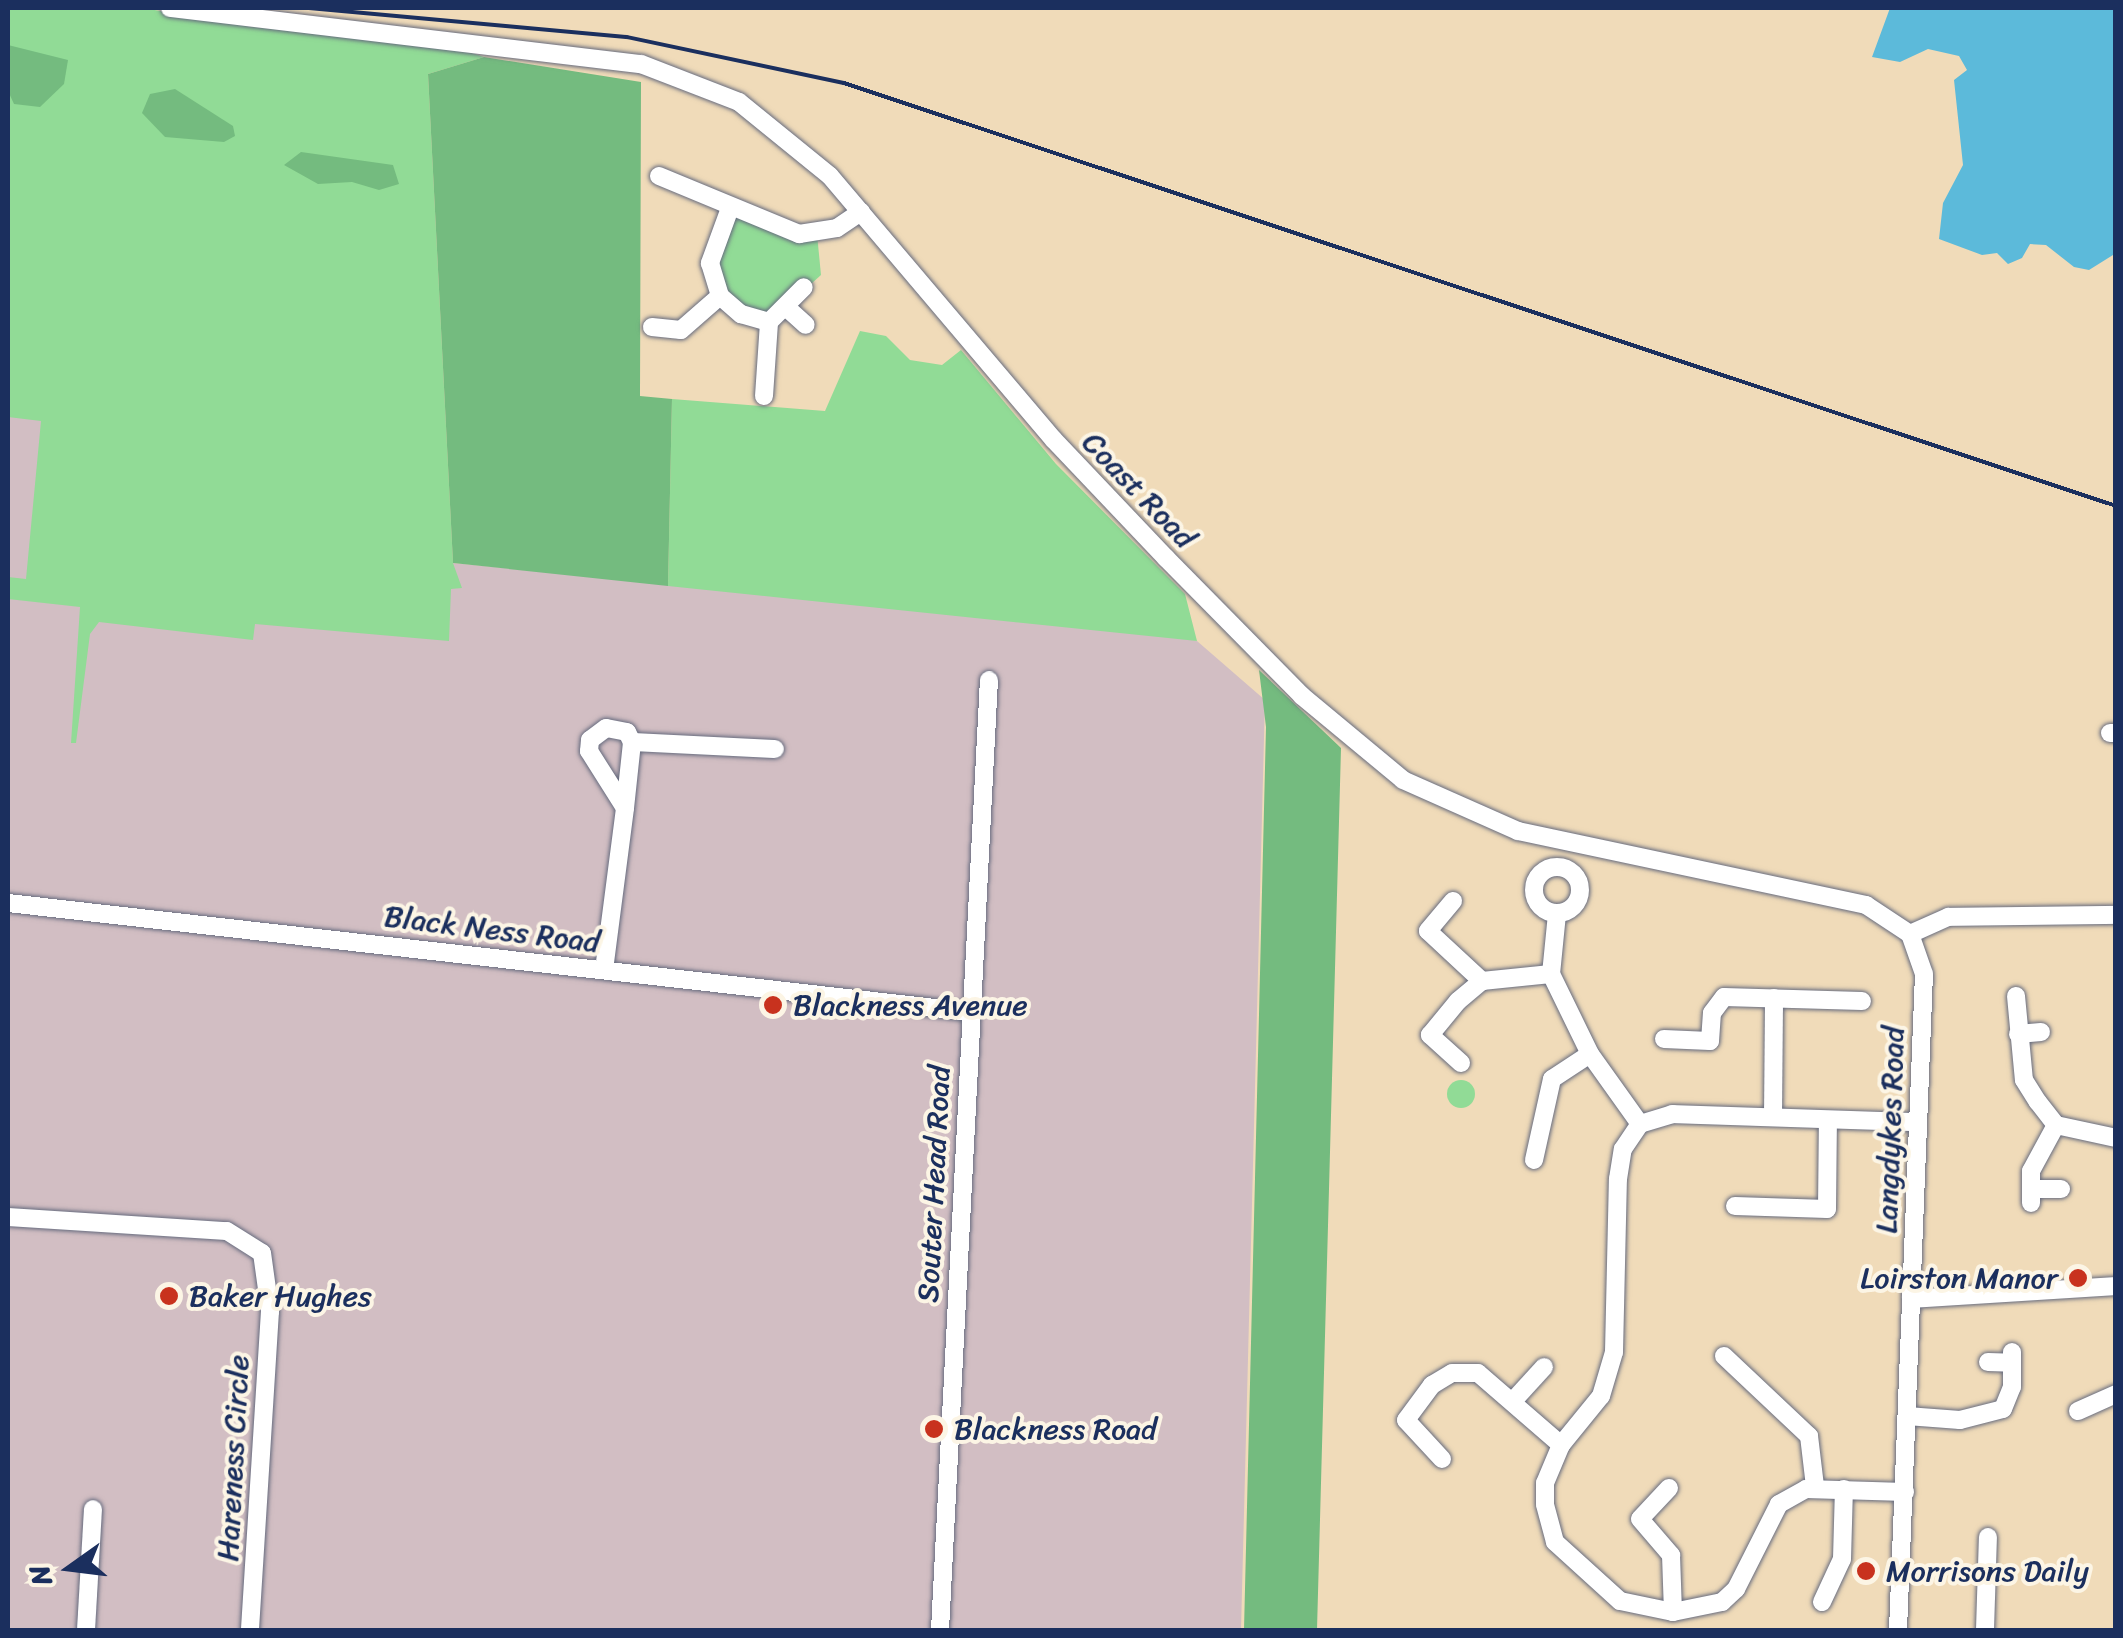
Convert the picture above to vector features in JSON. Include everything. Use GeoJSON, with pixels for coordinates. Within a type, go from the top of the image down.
{"type":"FeatureCollection","features":[{"type":"Feature","properties":{"kind":"street","name":"Coast Road"},"geometry":{"type":"LineString","coordinates":[[170,8],[664,70],[765,118],[860,212],[1054,440],[1302,696],[1402,780],[1518,831],[1866,906],[1910,934]]}},
{"type":"Feature","properties":{"kind":"street"},"geometry":{"type":"LineString","coordinates":[[659,176],[730,208],[808,234],[837,228],[860,212]]}},
{"type":"Feature","properties":{"kind":"street"},"geometry":{"type":"LineString","coordinates":[[730,208],[710,264],[720,296],[741,314],[769,322]]}},
{"type":"Feature","properties":{"kind":"street"},"geometry":{"type":"LineString","coordinates":[[764,396],[769,322],[804,287]]}},
{"type":"Feature","properties":{"kind":"street"},"geometry":{"type":"LineString","coordinates":[[652,327],[681,330],[720,296]]}},
{"type":"Feature","properties":{"kind":"street"},"geometry":{"type":"LineString","coordinates":[[787,308],[806,325]]}},
{"type":"Feature","properties":{"kind":"street","name":"Souter Head Road"},"geometry":{"type":"LineString","coordinates":[[940,1630],[989,680]]}},
{"type":"Feature","properties":{"kind":"street"},"geometry":{"type":"LineString","coordinates":[[604,970],[624,808],[632,742],[627,732],[606,728],[589,746],[599,775],[624,808]]}},
{"type":"Feature","properties":{"kind":"street"},"geometry":{"type":"LineString","coordinates":[[632,742],[774,749]]}},
{"type":"Feature","properties":{"kind":"street"},"geometry":{"type":"LineString","coordinates":[[1453,901],[1428,931],[1482,982]]}},
{"type":"Feature","properties":{"kind":"street","name":"Black Ness Road"},"geometry":{"type":"LineString","coordinates":[[8,903],[970,1012]]}},
{"type":"Feature","properties":{"kind":"street"},"geometry":{"type":"LineString","coordinates":[[1557,914],[1551,974],[1590,1054],[1640,1124]]}},
{"type":"Feature","properties":{"kind":"street"},"geometry":{"type":"LineString","coordinates":[[1910,934],[1948,917],[2116,914]]}},
{"type":"Feature","properties":{"kind":"street","name":"Langdykes Road"},"geometry":{"type":"LineString","coordinates":[[1898,1630],[1924,974],[1910,934]]}},
{"type":"Feature","properties":{"kind":"street"},"geometry":{"type":"LineString","coordinates":[[1461,1062],[1430,1035],[1482,982],[1551,974]]}},
{"type":"Feature","properties":{"kind":"street"},"geometry":{"type":"LineString","coordinates":[[1664,1039],[1710,1041],[1712,1014],[1724,996],[1862,1001]]}},
{"type":"Feature","properties":{"kind":"street"},"geometry":{"type":"LineString","coordinates":[[2016,996],[2024,1080],[2056,1125],[2116,1138]]}},
{"type":"Feature","properties":{"kind":"street"},"geometry":{"type":"LineString","coordinates":[[1773,1118],[1774,998]]}},
{"type":"Feature","properties":{"kind":"street"},"geometry":{"type":"LineString","coordinates":[[2018,1034],[2041,1032]]}},
{"type":"Feature","properties":{"kind":"street"},"geometry":{"type":"LineString","coordinates":[[1534,1160],[1552,1079],[1590,1054]]}},
{"type":"Feature","properties":{"kind":"street"},"geometry":{"type":"LineString","coordinates":[[1904,1492],[1815,1486],[1779,1504],[1736,1589],[1722,1602],[1673,1612],[1620,1602],[1556,1542],[1547,1525],[1544,1483],[1561,1445],[1602,1396],[1614,1352],[1618,1179],[1623,1149],[1640,1124],[1672,1114],[1917,1122]]}},
{"type":"Feature","properties":{"kind":"street"},"geometry":{"type":"LineString","coordinates":[[1735,1206],[1827,1209],[1828,1120]]}},
{"type":"Feature","properties":{"kind":"street"},"geometry":{"type":"LineString","coordinates":[[2056,1125],[2030,1171],[2031,1196],[2061,1190]]}},
{"type":"Feature","properties":{"kind":"street","name":"Hareness Circle"},"geometry":{"type":"LineString","coordinates":[[8,1217],[228,1232],[262,1254],[270,1311],[250,1630]]}},
{"type":"Feature","properties":{"kind":"street"},"geometry":{"type":"LineString","coordinates":[[1911,1299],[2116,1286]]}},
{"type":"Feature","properties":{"kind":"street"},"geometry":{"type":"LineString","coordinates":[[1724,1356],[1810,1436],[1815,1486]]}},
{"type":"Feature","properties":{"kind":"street"},"geometry":{"type":"LineString","coordinates":[[1906,1416],[1988,1417],[2003,1409],[2012,1357],[1988,1362]]}},
{"type":"Feature","properties":{"kind":"street"},"geometry":{"type":"LineString","coordinates":[[1514,1401],[1544,1367]]}},
{"type":"Feature","properties":{"kind":"street"},"geometry":{"type":"LineString","coordinates":[[1442,1459],[1406,1420],[1432,1385],[1452,1373],[1478,1374],[1561,1445]]}},
{"type":"Feature","properties":{"kind":"street"},"geometry":{"type":"LineString","coordinates":[[2078,1411],[2116,1394]]}},
{"type":"Feature","properties":{"kind":"street"},"geometry":{"type":"LineString","coordinates":[[1669,1488],[1640,1519],[1671,1555],[1673,1612]]}},
{"type":"Feature","properties":{"kind":"street"},"geometry":{"type":"LineString","coordinates":[[1822,1602],[1842,1559],[1844,1489]]}},
{"type":"Feature","properties":{"kind":"street"},"geometry":{"type":"LineString","coordinates":[[86,1630],[93,1510]]}},
{"type":"Feature","properties":{"kind":"street"},"geometry":{"type":"LineString","coordinates":[[1984,1630],[1988,1537]]}},
{"type":"Feature","properties":{"kind":"shaded area"},"geometry":{"type":"Polygon","coordinates":[[[8,174],[453,563],[1175,634],[1197,641],[1265,700],[1241,1630],[8,1630],[8,174]]]}},
{"type":"Feature","properties":{"kind":"green space"},"geometry":{"type":"Polygon","coordinates":[[[8,8],[143,8],[253,27],[457,48],[484,57],[428,74],[453,563],[462,588],[451,589],[449,641],[255,624],[253,640],[99,622],[90,634],[76,743],[71,743],[80,607],[8,599],[8,577],[26,579],[41,421],[8,417],[8,8]]]}},
{"type":"Feature","properties":{"kind":"green space"},"geometry":{"type":"Polygon","coordinates":[[[8,45],[68,60],[64,84],[40,107],[14,104],[8,91],[8,45]]]}},
{"type":"Feature","properties":{"kind":"green space"},"geometry":{"type":"Polygon","coordinates":[[[484,57],[641,82],[640,396],[672,399],[668,586],[453,563],[428,74],[484,57]]]}},
{"type":"Feature","properties":{"kind":"green space"},"geometry":{"type":"Polygon","coordinates":[[[175,89],[233,126],[235,136],[224,142],[165,137],[142,113],[150,94],[175,89]]]}},
{"type":"Feature","properties":{"kind":"green space"},"geometry":{"type":"Polygon","coordinates":[[[301,152],[393,165],[399,184],[379,190],[352,182],[318,184],[284,165],[301,152]]]}},
{"type":"Feature","properties":{"kind":"green space"},"geometry":{"type":"Polygon","coordinates":[[[730,208],[817,234],[821,275],[769,322],[715,287],[712,278],[730,208]]]}},
{"type":"Feature","properties":{"kind":"green space"},"geometry":{"type":"Polygon","coordinates":[[[860,331],[886,336],[910,360],[942,365],[961,350],[1056,464],[1185,594],[1197,641],[668,586],[672,399],[825,411],[860,331]]]}},
{"type":"Feature","properties":{"kind":"green space"},"geometry":{"type":"Polygon","coordinates":[[[1259,670],[1341,748],[1317,1630],[1244,1630],[1266,727],[1259,670]]]}},
{"type":"Feature","properties":{"kind":"green space"},"geometry":{"type":"Polygon","coordinates":[[[1461,1080],[1471,1084],[1475,1094],[1471,1104],[1461,1108],[1451,1104],[1447,1094],[1451,1084],[1461,1080]]]}},
{"type":"Feature","properties":{"kind":"water"},"geometry":{"type":"Polygon","coordinates":[[[1890,8],[2115,8],[2115,262],[2113,255],[2089,270],[2074,267],[2046,245],[2030,244],[2022,258],[2008,264],[1997,253],[1982,255],[1939,239],[1943,203],[1963,165],[1954,80],[1967,70],[1959,56],[1928,49],[1900,62],[1872,57],[1890,8]]]}},
{"type":"Feature","properties":{"kind":"railway"},"geometry":{"type":"LineString","coordinates":[[308,8],[627,37],[844,83],[2116,506]]}},
{"type":"Feature","properties":{"kind":"place","name":"Blackness Avenue"},"geometry":{"type":"Point","coordinates":[773,1005]}},
{"type":"Feature","properties":{"kind":"place","name":"Loirston Manor"},"geometry":{"type":"Point","coordinates":[2078,1278]}},
{"type":"Feature","properties":{"kind":"place","name":"Baker Hughes"},"geometry":{"type":"Point","coordinates":[169,1296]}},
{"type":"Feature","properties":{"kind":"place","name":"Blackness Road"},"geometry":{"type":"Point","coordinates":[934,1429]}},
{"type":"Feature","properties":{"kind":"place","name":"Morrisons Daily"},"geometry":{"type":"Point","coordinates":[1866,1571]}}]}
